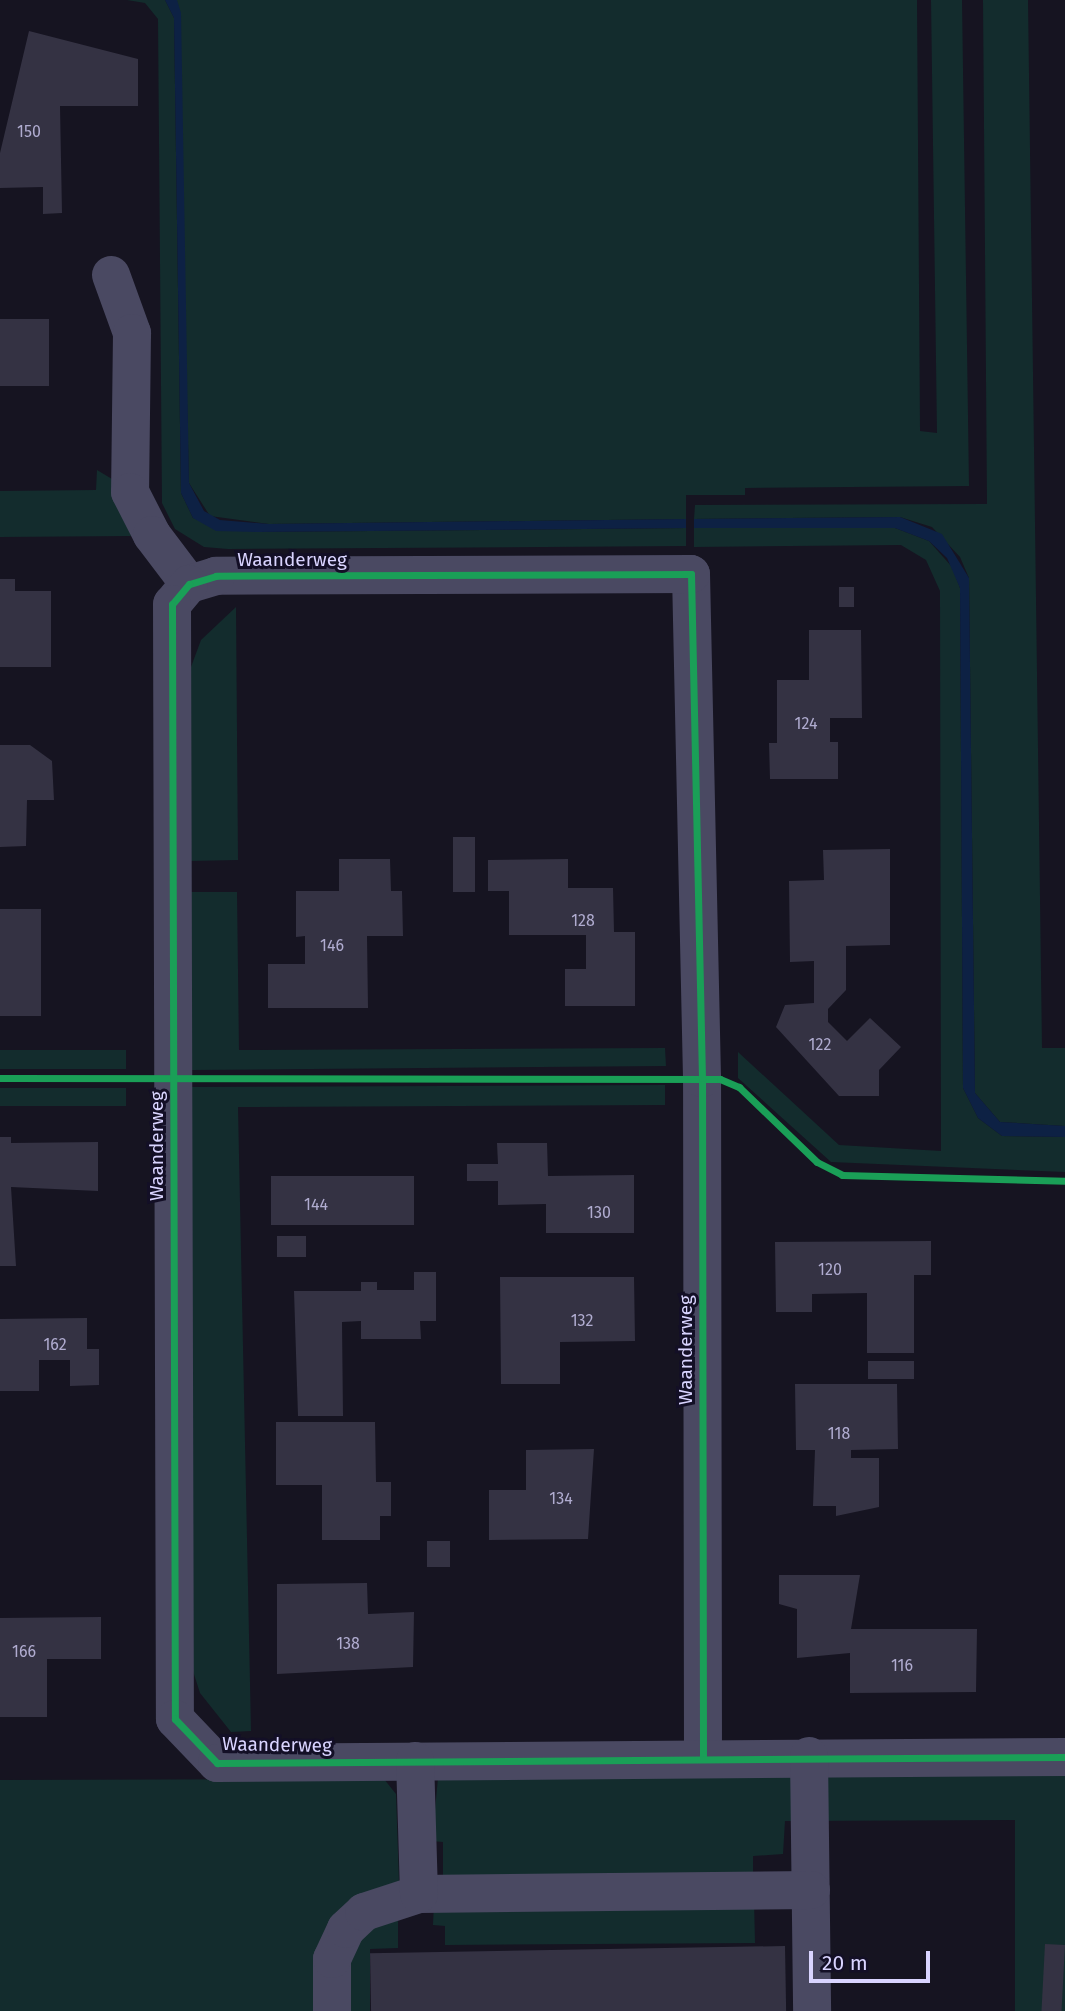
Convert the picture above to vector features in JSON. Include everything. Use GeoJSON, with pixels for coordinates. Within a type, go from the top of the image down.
{"type":"FeatureCollection","features":[{"type":"Feature","properties":{"kind":"street"},"geometry":{"type":"LineString","coordinates":[[111,275],[132,333],[130,492],[152,535],[189,584]]}},
{"type":"Feature","properties":{"kind":"street","name":"Waanderweg"},"geometry":{"type":"LineString","coordinates":[[703,1756],[702,1078],[691,574],[216,576],[189,584],[172,604],[175,1719],[217,1763],[703,1756],[1065,1758]]}},
{"type":"Feature","properties":{"kind":"street"},"geometry":{"type":"LineString","coordinates":[[809,1756],[812,2011]]}},
{"type":"Feature","properties":{"kind":"street"},"geometry":{"type":"LineString","coordinates":[[415,1761],[419,1894]]}},
{"type":"Feature","properties":{"kind":"street"},"geometry":{"type":"LineString","coordinates":[[332,2011],[331,1959],[346,1929],[364,1912],[419,1894],[811,1890]]}},
{"type":"Feature","properties":{"kind":"green space"},"geometry":{"type":"Polygon","coordinates":[[[127,0],[165,0],[174,18],[181,493],[193,518],[259,532],[686,528],[686,546],[228,549],[204,547],[175,529],[162,503],[158,19],[145,3],[127,0]]]}},
{"type":"Feature","properties":{"kind":"green space"},"geometry":{"type":"Polygon","coordinates":[[[177,0],[917,0],[920,431],[937,433],[931,0],[962,0],[969,486],[745,488],[745,495],[686,495],[686,519],[269,524],[210,516],[189,483],[177,0]]]}},
{"type":"Feature","properties":{"kind":"green space"},"geometry":{"type":"Polygon","coordinates":[[[983,0],[1028,0],[1042,1048],[1065,1048],[1065,1126],[1000,1122],[975,1093],[969,578],[960,557],[932,527],[900,517],[694,519],[695,505],[987,504],[983,0]]]}},
{"type":"Feature","properties":{"kind":"green space"},"geometry":{"type":"Polygon","coordinates":[[[97,470],[112,479],[131,536],[0,537],[0,491],[96,490],[97,470]]]}},
{"type":"Feature","properties":{"kind":"green space"},"geometry":{"type":"Polygon","coordinates":[[[694,528],[895,528],[929,541],[952,567],[960,588],[963,1088],[978,1118],[1002,1136],[1065,1137],[1065,1172],[831,1162],[738,1078],[738,1052],[839,1145],[941,1151],[940,591],[926,560],[901,545],[694,547],[694,528]]]}},
{"type":"Feature","properties":{"kind":"green space"},"geometry":{"type":"Polygon","coordinates":[[[236,607],[238,860],[189,861],[191,667],[201,640],[236,607]]]}},
{"type":"Feature","properties":{"kind":"green space"},"geometry":{"type":"Polygon","coordinates":[[[190,892],[237,892],[239,1050],[665,1048],[666,1066],[191,1070],[190,892]]]}},
{"type":"Feature","properties":{"kind":"green space"},"geometry":{"type":"Polygon","coordinates":[[[0,1050],[126,1050],[126,1069],[0,1069],[0,1050]]]}},
{"type":"Feature","properties":{"kind":"green space"},"geometry":{"type":"Polygon","coordinates":[[[665,1085],[665,1105],[238,1107],[251,1731],[231,1732],[200,1693],[192,1668],[191,1087],[665,1085]]]}},
{"type":"Feature","properties":{"kind":"green space"},"geometry":{"type":"Polygon","coordinates":[[[0,1088],[126,1088],[126,1106],[0,1106],[0,1088]]]}},
{"type":"Feature","properties":{"kind":"green space"},"geometry":{"type":"Polygon","coordinates":[[[1065,1775],[1065,2011],[1015,2011],[1015,1820],[785,1821],[783,1854],[753,1856],[753,1878],[443,1875],[443,1842],[432,1841],[438,1778],[1065,1775]]]}},
{"type":"Feature","properties":{"kind":"green space"},"geometry":{"type":"Polygon","coordinates":[[[384,1779],[396,1794],[399,1882],[378,1888],[321,2011],[0,2011],[0,1780],[384,1779]]]}},
{"type":"Feature","properties":{"kind":"green space"},"geometry":{"type":"Polygon","coordinates":[[[754,1899],[755,1943],[445,1945],[445,1926],[433,1925],[434,1902],[754,1899]]]}},
{"type":"Feature","properties":{"kind":"green space"},"geometry":{"type":"Polygon","coordinates":[[[398,1907],[398,1948],[370,1949],[370,2011],[340,2011],[347,1951],[398,1907]]]}},
{"type":"Feature","properties":{"kind":"water"},"geometry":{"type":"Polygon","coordinates":[[[165,0],[177,0],[181,13],[189,483],[204,511],[220,520],[269,524],[686,519],[686,528],[259,532],[216,531],[193,518],[181,493],[174,18],[165,0]]]}},
{"type":"Feature","properties":{"kind":"water"},"geometry":{"type":"Polygon","coordinates":[[[900,517],[942,534],[969,578],[975,1093],[1000,1122],[1065,1126],[1065,1137],[1002,1136],[978,1118],[963,1088],[960,588],[947,558],[929,541],[895,528],[694,528],[694,519],[900,517]]]}},
{"type":"Feature","properties":{"kind":"building"},"geometry":{"type":"Polygon","coordinates":[[[29,31],[138,59],[138,106],[60,106],[62,213],[43,214],[43,187],[0,188],[0,153],[29,31]]]}},
{"type":"Feature","properties":{"kind":"building"},"geometry":{"type":"Polygon","coordinates":[[[0,319],[49,319],[49,386],[0,386],[0,319]]]}},
{"type":"Feature","properties":{"kind":"building"},"geometry":{"type":"Polygon","coordinates":[[[0,579],[15,579],[15,591],[51,591],[51,667],[0,667],[0,579]]]}},
{"type":"Feature","properties":{"kind":"building"},"geometry":{"type":"Polygon","coordinates":[[[839,587],[854,587],[854,607],[839,607],[839,587]]]}},
{"type":"Feature","properties":{"kind":"building"},"geometry":{"type":"Polygon","coordinates":[[[809,630],[861,630],[862,718],[830,718],[830,742],[838,742],[838,779],[770,779],[769,743],[777,743],[777,680],[809,680],[809,630]]]}},
{"type":"Feature","properties":{"kind":"building"},"geometry":{"type":"Polygon","coordinates":[[[0,745],[30,745],[52,761],[54,800],[27,800],[26,846],[0,847],[0,745]]]}},
{"type":"Feature","properties":{"kind":"building"},"geometry":{"type":"Polygon","coordinates":[[[453,837],[475,837],[475,892],[453,892],[453,837]]]}},
{"type":"Feature","properties":{"kind":"building"},"geometry":{"type":"Polygon","coordinates":[[[890,849],[890,945],[846,946],[846,990],[828,1009],[828,1022],[847,1041],[870,1018],[901,1047],[879,1070],[879,1096],[839,1096],[776,1027],[785,1005],[814,1003],[814,961],[790,962],[789,881],[824,880],[823,850],[890,849]]]}},
{"type":"Feature","properties":{"kind":"building"},"geometry":{"type":"Polygon","coordinates":[[[339,859],[390,859],[391,891],[402,891],[403,936],[367,936],[368,1008],[268,1008],[268,964],[305,964],[305,936],[296,937],[296,891],[339,891],[339,859]]]}},
{"type":"Feature","properties":{"kind":"building"},"geometry":{"type":"Polygon","coordinates":[[[568,859],[568,888],[613,888],[614,932],[635,932],[635,1006],[565,1006],[565,969],[586,969],[586,935],[509,935],[509,891],[488,891],[488,860],[568,859]]]}},
{"type":"Feature","properties":{"kind":"building"},"geometry":{"type":"Polygon","coordinates":[[[0,909],[41,909],[41,1016],[0,1016],[0,909]]]}},
{"type":"Feature","properties":{"kind":"building"},"geometry":{"type":"Polygon","coordinates":[[[0,1137],[11,1137],[11,1143],[98,1142],[98,1191],[11,1187],[16,1266],[0,1266],[0,1137]]]}},
{"type":"Feature","properties":{"kind":"building"},"geometry":{"type":"Polygon","coordinates":[[[497,1143],[547,1143],[548,1176],[634,1175],[634,1233],[546,1233],[546,1204],[498,1205],[498,1181],[467,1181],[467,1164],[498,1164],[497,1143]]]}},
{"type":"Feature","properties":{"kind":"building"},"geometry":{"type":"Polygon","coordinates":[[[271,1176],[414,1176],[414,1225],[271,1225],[271,1176]]]}},
{"type":"Feature","properties":{"kind":"building"},"geometry":{"type":"Polygon","coordinates":[[[277,1236],[306,1236],[306,1257],[277,1257],[277,1236]]]}},
{"type":"Feature","properties":{"kind":"building"},"geometry":{"type":"Polygon","coordinates":[[[931,1241],[931,1275],[914,1275],[914,1353],[867,1353],[867,1293],[812,1294],[812,1312],[776,1312],[775,1242],[931,1241]]]}},
{"type":"Feature","properties":{"kind":"building"},"geometry":{"type":"Polygon","coordinates":[[[414,1272],[436,1272],[436,1321],[420,1321],[421,1339],[361,1339],[361,1321],[342,1322],[343,1416],[298,1416],[294,1291],[361,1291],[361,1282],[377,1282],[377,1290],[414,1290],[414,1272]]]}},
{"type":"Feature","properties":{"kind":"building"},"geometry":{"type":"Polygon","coordinates":[[[500,1277],[634,1277],[635,1341],[560,1342],[560,1384],[501,1384],[500,1277]]]}},
{"type":"Feature","properties":{"kind":"building"},"geometry":{"type":"Polygon","coordinates":[[[87,1318],[87,1349],[99,1349],[99,1385],[70,1386],[70,1360],[39,1360],[39,1391],[0,1391],[0,1319],[87,1318]]]}},
{"type":"Feature","properties":{"kind":"building"},"geometry":{"type":"Polygon","coordinates":[[[868,1361],[914,1361],[914,1379],[868,1379],[868,1361]]]}},
{"type":"Feature","properties":{"kind":"building"},"geometry":{"type":"Polygon","coordinates":[[[795,1384],[897,1384],[898,1449],[851,1450],[851,1458],[879,1458],[879,1507],[836,1516],[836,1506],[813,1506],[815,1450],[796,1450],[795,1384]]]}},
{"type":"Feature","properties":{"kind":"building"},"geometry":{"type":"Polygon","coordinates":[[[276,1422],[375,1422],[376,1482],[391,1482],[391,1516],[380,1516],[380,1540],[322,1540],[322,1485],[276,1485],[276,1422]]]}},
{"type":"Feature","properties":{"kind":"building"},"geometry":{"type":"Polygon","coordinates":[[[594,1449],[588,1539],[489,1540],[489,1490],[526,1490],[526,1450],[594,1449]]]}},
{"type":"Feature","properties":{"kind":"building"},"geometry":{"type":"Polygon","coordinates":[[[427,1541],[450,1541],[450,1567],[427,1567],[427,1541]]]}},
{"type":"Feature","properties":{"kind":"building"},"geometry":{"type":"Polygon","coordinates":[[[779,1575],[860,1575],[851,1629],[977,1629],[976,1692],[850,1693],[850,1653],[797,1658],[797,1609],[779,1604],[779,1575]]]}},
{"type":"Feature","properties":{"kind":"building"},"geometry":{"type":"Polygon","coordinates":[[[367,1583],[368,1614],[414,1612],[413,1667],[277,1674],[277,1584],[367,1583]]]}},
{"type":"Feature","properties":{"kind":"building"},"geometry":{"type":"Polygon","coordinates":[[[101,1617],[101,1659],[47,1659],[47,1717],[0,1717],[0,1618],[101,1617]]]}},
{"type":"Feature","properties":{"kind":"building"},"geometry":{"type":"Polygon","coordinates":[[[1045,1944],[1065,1945],[1062,2011],[1041,2011],[1045,1944]]]}},
{"type":"Feature","properties":{"kind":"building"},"geometry":{"type":"Polygon","coordinates":[[[785,1946],[786,2011],[371,2011],[370,1953],[785,1946]]]}},
{"type":"Feature","properties":{"kind":"cycle path"},"geometry":{"type":"LineString","coordinates":[[703,1756],[702,1078],[691,574],[216,576],[189,584],[172,604],[175,1719],[217,1763],[1065,1757]]}},
{"type":"Feature","properties":{"kind":"cycle path"},"geometry":{"type":"LineString","coordinates":[[0,1078],[720,1079],[739,1087],[817,1162],[842,1175],[1065,1181]]}}]}
